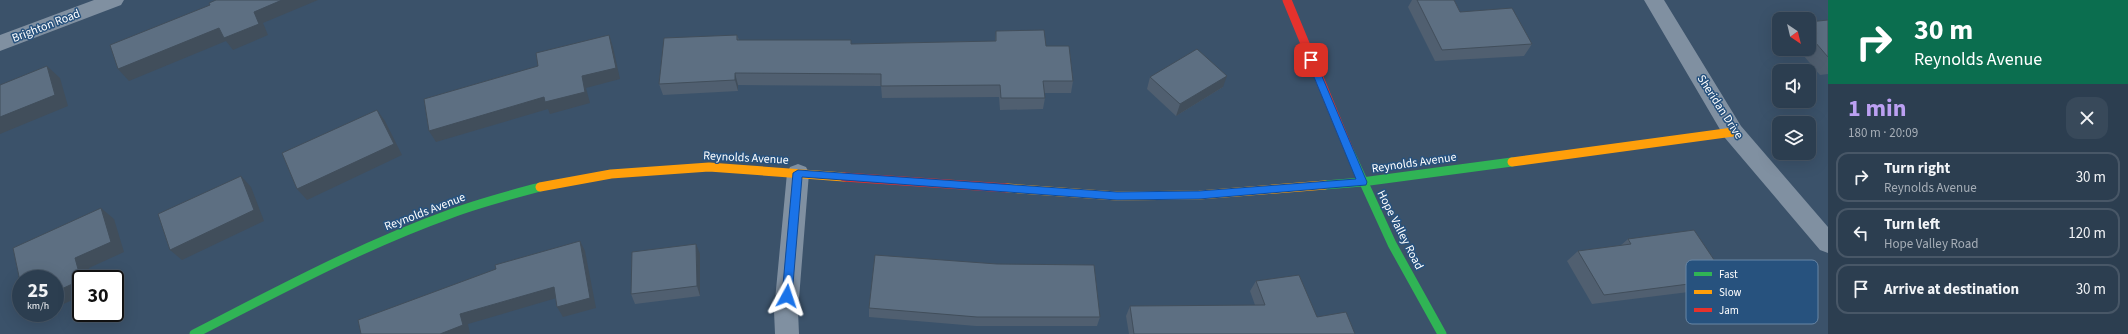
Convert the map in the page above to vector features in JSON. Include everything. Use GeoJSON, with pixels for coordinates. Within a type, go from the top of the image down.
{"type":"FeatureCollection","features":[{"type":"Feature","properties":{"kind":"street","name":"Hope Valley Road"},"geometry":{"type":"LineString","coordinates":[[1287,0],[1362,182],[1415,287],[1442,334]]}},
{"type":"Feature","properties":{"kind":"street","name":"Sheridan Drive"},"geometry":{"type":"LineString","coordinates":[[1654,0],[1733,132],[1828,243]]}},
{"type":"Feature","properties":{"kind":"street","name":"Brighton Road"},"geometry":{"type":"LineString","coordinates":[[0,43],[105,2]]}},
{"type":"Feature","properties":{"kind":"street","name":"Reynolds Avenue"},"geometry":{"type":"LineString","coordinates":[[194,334],[380,242],[449,213],[514,193],[577,179],[650,169],[708,167],[1117,196],[1199,195],[1362,182],[1733,132]]}},
{"type":"Feature","properties":{"kind":"street"},"geometry":{"type":"LineString","coordinates":[[787,334],[786,311],[798,173]]}},
{"type":"Feature","properties":{"kind":"building"},"geometry":{"type":"Polygon","coordinates":[[[216,0],[282,0],[254,12],[259,24],[224,38],[219,28],[118,69],[110,45],[210,5],[209,3],[216,0]]]}},
{"type":"Feature","properties":{"kind":"building"},"geometry":{"type":"Polygon","coordinates":[[[1417,0],[1454,0],[1460,12],[1512,8],[1532,44],[1442,50],[1417,0]]]}},
{"type":"Feature","properties":{"kind":"building"},"geometry":{"type":"Polygon","coordinates":[[[1828,20],[1828,57],[1816,43],[1816,21],[1828,20]]]}},
{"type":"Feature","properties":{"kind":"building"},"geometry":{"type":"Polygon","coordinates":[[[1044,30],[1046,46],[1069,46],[1073,81],[1043,81],[1045,98],[1001,98],[1000,85],[881,86],[881,74],[735,73],[735,80],[659,84],[664,38],[737,35],[737,40],[851,40],[851,44],[996,41],[996,31],[1044,30]]]}},
{"type":"Feature","properties":{"kind":"building"},"geometry":{"type":"Polygon","coordinates":[[[609,35],[616,68],[582,76],[585,92],[545,102],[544,97],[429,131],[424,99],[538,66],[536,53],[609,35]]]}},
{"type":"Feature","properties":{"kind":"building"},"geometry":{"type":"Polygon","coordinates":[[[1197,49],[1227,76],[1180,104],[1150,77],[1197,49]]]}},
{"type":"Feature","properties":{"kind":"building"},"geometry":{"type":"Polygon","coordinates":[[[47,66],[55,95],[0,117],[0,85],[47,66]]]}},
{"type":"Feature","properties":{"kind":"building"},"geometry":{"type":"Polygon","coordinates":[[[377,110],[394,144],[297,189],[282,153],[377,110]]]}},
{"type":"Feature","properties":{"kind":"building"},"geometry":{"type":"Polygon","coordinates":[[[241,176],[254,210],[170,250],[158,214],[241,176]]]}},
{"type":"Feature","properties":{"kind":"building"},"geometry":{"type":"Polygon","coordinates":[[[101,208],[111,242],[75,258],[78,270],[72,270],[72,284],[64,288],[64,270],[18,270],[13,248],[101,208]]]}},
{"type":"Feature","properties":{"kind":"building"},"geometry":{"type":"Polygon","coordinates":[[[1694,230],[1714,260],[1686,260],[1686,284],[1604,295],[1578,251],[1631,244],[1628,239],[1694,230]]]}},
{"type":"Feature","properties":{"kind":"building"},"geometry":{"type":"Polygon","coordinates":[[[580,241],[590,298],[557,307],[554,287],[460,314],[463,325],[440,334],[361,334],[358,320],[496,269],[495,265],[580,241]]]}},
{"type":"Feature","properties":{"kind":"building"},"geometry":{"type":"Polygon","coordinates":[[[696,244],[697,286],[631,294],[632,252],[696,244]]]}},
{"type":"Feature","properties":{"kind":"building"},"geometry":{"type":"Polygon","coordinates":[[[875,255],[997,264],[1094,265],[1100,317],[977,317],[869,308],[875,255]]]}},
{"type":"Feature","properties":{"kind":"building"},"geometry":{"type":"Polygon","coordinates":[[[1299,275],[1317,317],[1346,312],[1355,334],[1134,334],[1130,306],[1265,305],[1256,281],[1299,275]]]}},
{"type":"Feature","properties":{"kind":"traffic: fast"},"geometry":{"type":"LineString","coordinates":[[1349,150],[1392,244],[1442,334]]}},
{"type":"Feature","properties":{"kind":"traffic: fast"},"geometry":{"type":"LineString","coordinates":[[1325,185],[1362,182],[1512,162]]}},
{"type":"Feature","properties":{"kind":"traffic: fast"},"geometry":{"type":"LineString","coordinates":[[194,334],[320,270],[406,231],[450,213],[494,199],[540,187]]}},
{"type":"Feature","properties":{"kind":"traffic: slow"},"geometry":{"type":"LineString","coordinates":[[1512,162],[1733,132]]}},
{"type":"Feature","properties":{"kind":"traffic: slow"},"geometry":{"type":"LineString","coordinates":[[540,187],[611,174],[709,167],[844,177]]}},
{"type":"Feature","properties":{"kind":"traffic: slow"},"geometry":{"type":"LineString","coordinates":[[1007,188],[1117,196],[1199,195],[1325,185]]}},
{"type":"Feature","properties":{"kind":"traffic: jam"},"geometry":{"type":"LineString","coordinates":[[1287,0],[1349,150]]}},
{"type":"Feature","properties":{"kind":"traffic: jam"},"geometry":{"type":"LineString","coordinates":[[844,177],[1007,188]]}},
{"type":"Feature","properties":{"kind":"route"},"geometry":{"type":"LineString","coordinates":[[787,296],[798,173],[1117,196],[1199,195],[1362,182],[1311,60]]}}]}
